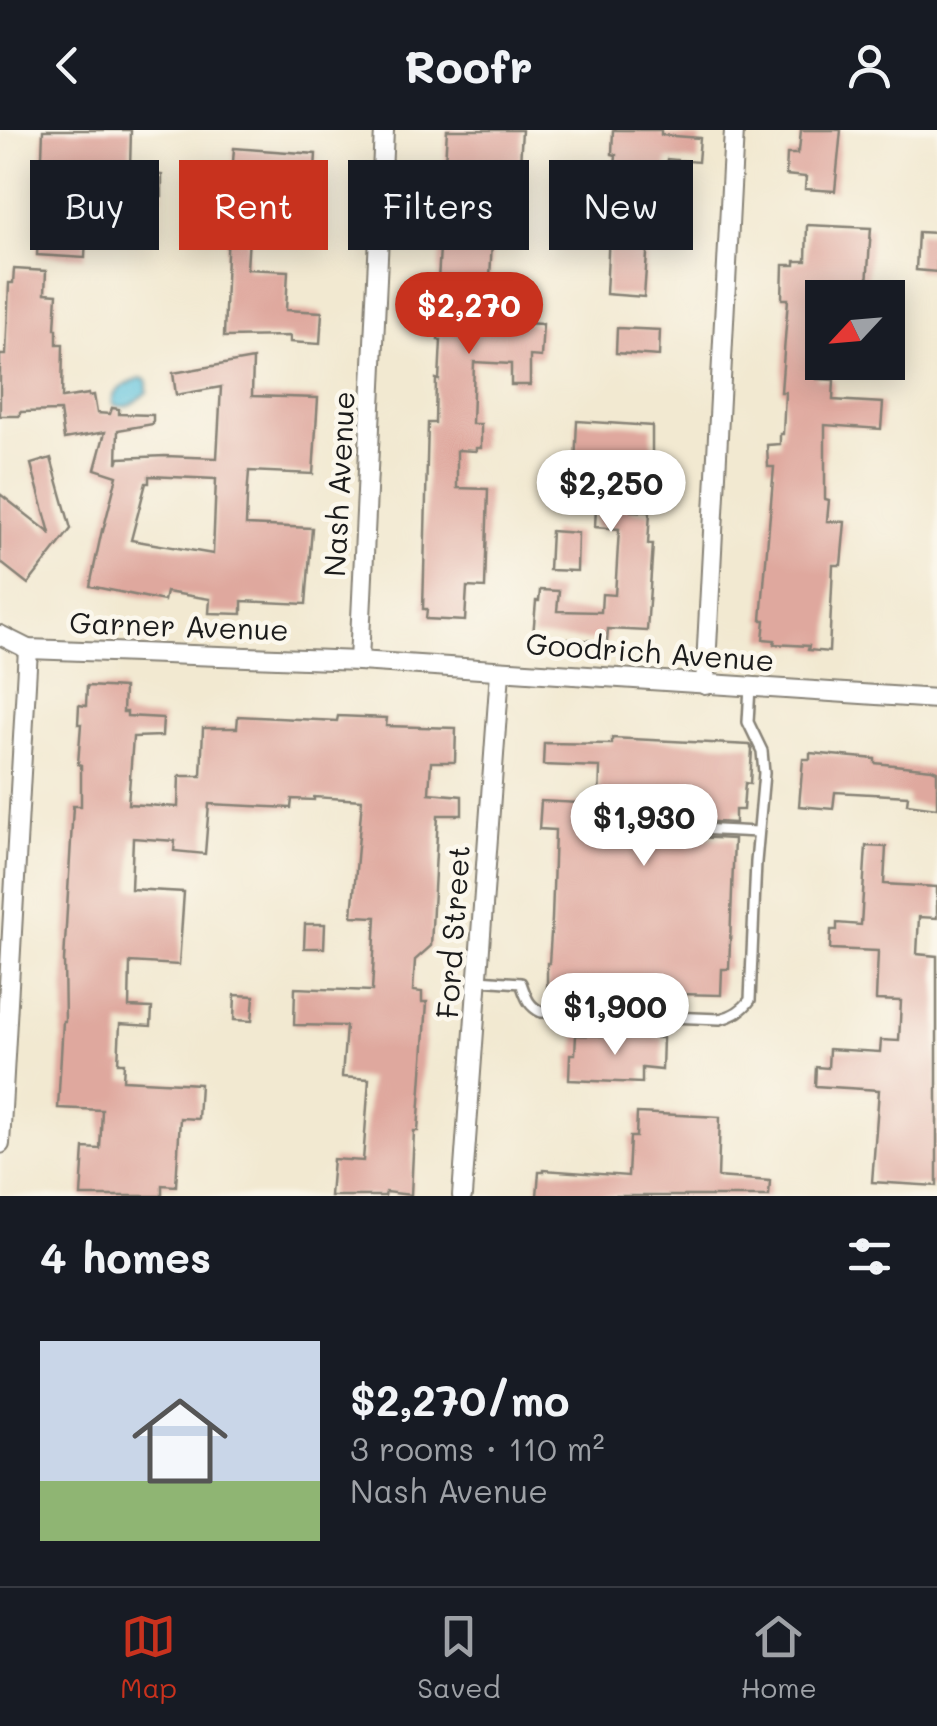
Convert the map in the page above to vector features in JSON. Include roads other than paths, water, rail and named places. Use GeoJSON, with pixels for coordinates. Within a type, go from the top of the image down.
{"type":"FeatureCollection","features":[{"type":"Feature","properties":{"kind":"street","name":"Nash Avenue"},"geometry":{"type":"LineString","coordinates":[[359,661],[384,130]]}},
{"type":"Feature","properties":{"kind":"street"},"geometry":{"type":"LineString","coordinates":[[705,685],[734,130]]}},
{"type":"Feature","properties":{"kind":"street","name":"Garner Avenue"},"geometry":{"type":"LineString","coordinates":[[0,635],[28,648],[359,661]]}},
{"type":"Feature","properties":{"kind":"street"},"geometry":{"type":"LineString","coordinates":[[0,1144],[28,648]]}},
{"type":"Feature","properties":{"kind":"street","name":"Goodrich Avenue"},"geometry":{"type":"LineString","coordinates":[[359,661],[937,698]]}},
{"type":"Feature","properties":{"kind":"street","name":"Ford Street"},"geometry":{"type":"LineString","coordinates":[[462,1196],[500,672]]}},
{"type":"Feature","properties":{"kind":"lane"},"geometry":{"type":"LineString","coordinates":[[478,980],[521,983],[527,1001],[541,1012],[720,1019],[742,1010],[750,1000],[764,772],[762,751],[748,722],[750,688]]}},
{"type":"Feature","properties":{"kind":"lane"},"geometry":{"type":"LineString","coordinates":[[618,825],[758,832]]}},
{"type":"Feature","properties":{"kind":"water"},"geometry":{"type":"Polygon","coordinates":[[[140,378],[147,380],[147,392],[127,406],[113,404],[117,391],[140,378]]]}}]}
